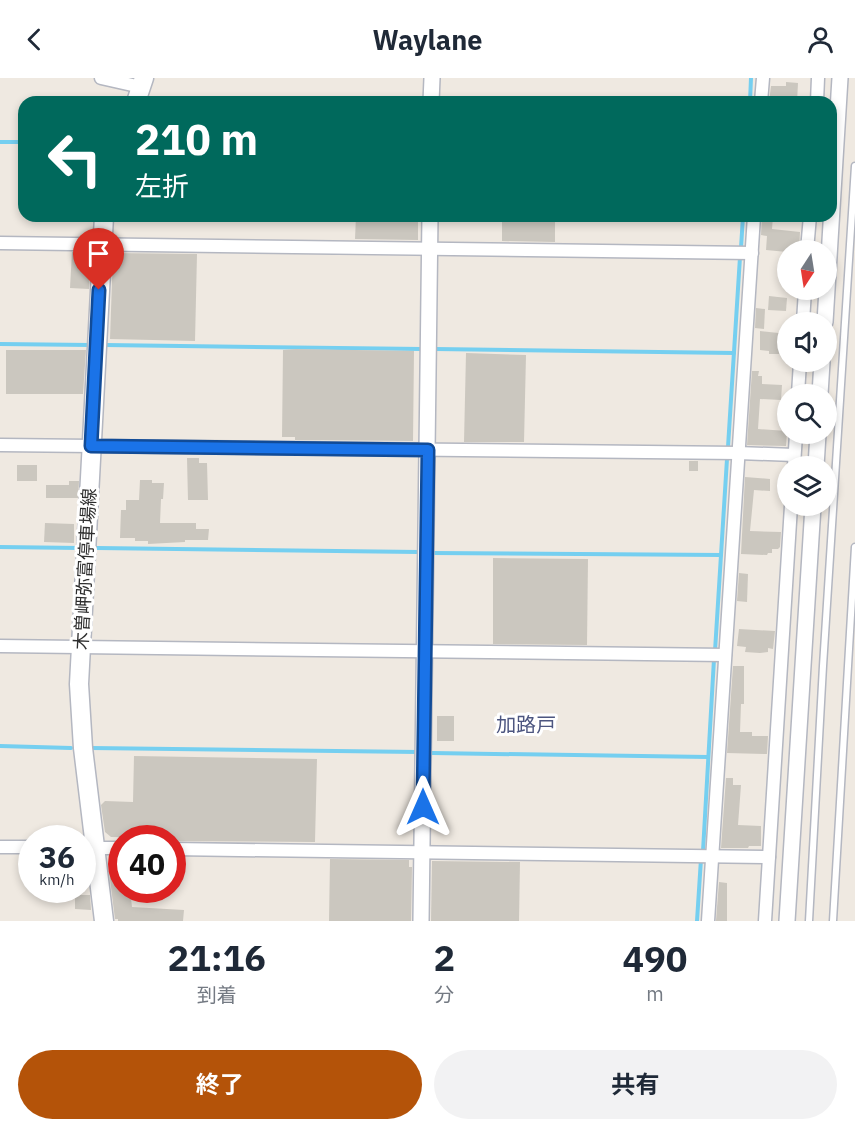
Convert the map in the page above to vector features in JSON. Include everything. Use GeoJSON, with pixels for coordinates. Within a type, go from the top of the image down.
{"type":"FeatureCollection","features":[{"type":"Feature","properties":{"kind":"main road","name":"木曽岬弥富停車場線"},"geometry":{"type":"LineString","coordinates":[[87,825],[79,684],[104,222]]}},
{"type":"Feature","properties":{"kind":"main road","name":"木曽岬弥富停車場線"},"geometry":{"type":"LineString","coordinates":[[96,882],[104,921]]}},
{"type":"Feature","properties":{"kind":"street"},"geometry":{"type":"LineString","coordinates":[[101,78],[140,89]]}},
{"type":"Feature","properties":{"kind":"street"},"geometry":{"type":"LineString","coordinates":[[432,78],[432,96]]}},
{"type":"Feature","properties":{"kind":"street"},"geometry":{"type":"LineString","coordinates":[[762,96],[763,78]]}},
{"type":"Feature","properties":{"kind":"street"},"geometry":{"type":"LineString","coordinates":[[817,96],[818,78]]}},
{"type":"Feature","properties":{"kind":"street"},"geometry":{"type":"LineString","coordinates":[[837,127],[840,78]]}},
{"type":"Feature","properties":{"kind":"street"},"geometry":{"type":"LineString","coordinates":[[421,921],[430,222]]}},
{"type":"Feature","properties":{"kind":"street"},"geometry":{"type":"LineString","coordinates":[[708,921],[754,222]]}},
{"type":"Feature","properties":{"kind":"street"},"geometry":{"type":"LineString","coordinates":[[808,240],[809,222]]}},
{"type":"Feature","properties":{"kind":"street"},"geometry":{"type":"LineString","coordinates":[[826,312],[831,222]]}},
{"type":"Feature","properties":{"kind":"street"},"geometry":{"type":"LineString","coordinates":[[0,243],[752,253]]}},
{"type":"Feature","properties":{"kind":"street"},"geometry":{"type":"LineString","coordinates":[[0,445],[738,453],[777,459]]}},
{"type":"Feature","properties":{"kind":"street"},"geometry":{"type":"LineString","coordinates":[[765,921],[790,516]]}},
{"type":"Feature","properties":{"kind":"street"},"geometry":{"type":"LineString","coordinates":[[788,921],[812,516]]}},
{"type":"Feature","properties":{"kind":"street"},"geometry":{"type":"LineString","coordinates":[[0,646],[725,655]]}},
{"type":"Feature","properties":{"kind":"street"},"geometry":{"type":"LineString","coordinates":[[0,847],[18,847]]}},
{"type":"Feature","properties":{"kind":"street"},"geometry":{"type":"LineString","coordinates":[[186,849],[769,857]]}},
{"type":"Feature","properties":{"kind":"lane"},"geometry":{"type":"LineString","coordinates":[[809,921],[855,166]]}},
{"type":"Feature","properties":{"kind":"lane"},"geometry":{"type":"LineString","coordinates":[[833,921],[855,547]]}},
{"type":"Feature","properties":{"kind":"building"},"geometry":{"type":"Polygon","coordinates":[[[786,82],[798,83],[797,96],[770,96],[771,86],[786,86],[786,82]]]}},
{"type":"Feature","properties":{"kind":"building"},"geometry":{"type":"Polygon","coordinates":[[[356,222],[418,222],[418,240],[355,239],[356,222]]]}},
{"type":"Feature","properties":{"kind":"building"},"geometry":{"type":"Polygon","coordinates":[[[502,222],[555,222],[555,242],[502,241],[502,222]]]}},
{"type":"Feature","properties":{"kind":"building"},"geometry":{"type":"Polygon","coordinates":[[[762,222],[773,222],[772,229],[800,232],[800,240],[777,240],[777,251],[766,250],[767,236],[761,235],[762,222]]]}},
{"type":"Feature","properties":{"kind":"building"},"geometry":{"type":"Polygon","coordinates":[[[72,252],[91,252],[89,289],[70,288],[72,252]]]}},
{"type":"Feature","properties":{"kind":"building"},"geometry":{"type":"Polygon","coordinates":[[[113,253],[197,254],[195,341],[110,339],[113,253]]]}},
{"type":"Feature","properties":{"kind":"building"},"geometry":{"type":"Polygon","coordinates":[[[769,296],[777,297],[777,300],[787,300],[786,311],[768,310],[769,296]]]}},
{"type":"Feature","properties":{"kind":"building"},"geometry":{"type":"Polygon","coordinates":[[[756,308],[765,309],[764,329],[755,328],[756,308]]]}},
{"type":"Feature","properties":{"kind":"building"},"geometry":{"type":"Polygon","coordinates":[[[760,331],[777,333],[777,354],[769,354],[769,351],[760,350],[760,331]]]}},
{"type":"Feature","properties":{"kind":"building"},"geometry":{"type":"Polygon","coordinates":[[[6,350],[86,350],[83,394],[6,394],[6,350]]]}},
{"type":"Feature","properties":{"kind":"building"},"geometry":{"type":"Polygon","coordinates":[[[283,350],[414,351],[413,441],[295,440],[295,437],[282,437],[283,350]]]}},
{"type":"Feature","properties":{"kind":"building"},"geometry":{"type":"Polygon","coordinates":[[[466,353],[526,355],[524,442],[464,442],[466,353]]]}},
{"type":"Feature","properties":{"kind":"building"},"geometry":{"type":"Polygon","coordinates":[[[752,371],[759,371],[758,376],[762,376],[762,384],[777,385],[777,400],[760,399],[758,429],[777,430],[777,444],[786,444],[786,446],[747,445],[752,371]]]}},
{"type":"Feature","properties":{"kind":"building"},"geometry":{"type":"Polygon","coordinates":[[[187,458],[199,458],[199,463],[207,463],[208,500],[188,500],[187,458]]]}},
{"type":"Feature","properties":{"kind":"building"},"geometry":{"type":"Polygon","coordinates":[[[689,461],[698,461],[698,471],[689,471],[689,461]]]}},
{"type":"Feature","properties":{"kind":"building"},"geometry":{"type":"Polygon","coordinates":[[[17,465],[37,465],[37,481],[17,481],[17,465]]]}},
{"type":"Feature","properties":{"kind":"building"},"geometry":{"type":"Polygon","coordinates":[[[745,477],[770,479],[770,491],[754,490],[750,531],[781,532],[780,547],[772,549],[772,553],[767,555],[741,554],[745,477]]]}},
{"type":"Feature","properties":{"kind":"building"},"geometry":{"type":"Polygon","coordinates":[[[140,480],[164,483],[160,523],[196,523],[196,529],[209,529],[208,540],[148,544],[148,541],[135,541],[135,538],[120,538],[121,510],[126,510],[126,500],[139,500],[140,480]]]}},
{"type":"Feature","properties":{"kind":"building"},"geometry":{"type":"Polygon","coordinates":[[[69,481],[79,481],[78,498],[46,498],[46,485],[69,485],[69,481]]]}},
{"type":"Feature","properties":{"kind":"building"},"geometry":{"type":"Polygon","coordinates":[[[45,523],[74,524],[74,543],[44,542],[45,523]]]}},
{"type":"Feature","properties":{"kind":"building"},"geometry":{"type":"Polygon","coordinates":[[[493,558],[588,559],[587,645],[493,644],[493,558]]]}},
{"type":"Feature","properties":{"kind":"building"},"geometry":{"type":"Polygon","coordinates":[[[739,573],[748,574],[747,602],[737,601],[739,573]]]}},
{"type":"Feature","properties":{"kind":"building"},"geometry":{"type":"Polygon","coordinates":[[[739,629],[775,631],[773,649],[768,648],[768,652],[760,653],[745,652],[746,647],[737,646],[739,629]]]}},
{"type":"Feature","properties":{"kind":"building"},"geometry":{"type":"Polygon","coordinates":[[[733,666],[744,666],[744,704],[741,704],[740,732],[752,732],[752,736],[768,736],[767,754],[727,753],[733,666]]]}},
{"type":"Feature","properties":{"kind":"building"},"geometry":{"type":"Polygon","coordinates":[[[437,716],[454,716],[454,741],[437,741],[437,716]]]}},
{"type":"Feature","properties":{"kind":"building"},"geometry":{"type":"Polygon","coordinates":[[[134,756],[317,759],[315,842],[186,841],[186,825],[108,825],[108,834],[105,832],[101,805],[105,801],[133,802],[134,756]]]}},
{"type":"Feature","properties":{"kind":"building"},"geometry":{"type":"Polygon","coordinates":[[[726,778],[733,778],[733,785],[741,785],[738,825],[761,826],[761,846],[721,848],[726,778]]]}},
{"type":"Feature","properties":{"kind":"building"},"geometry":{"type":"Polygon","coordinates":[[[330,859],[409,860],[409,867],[412,867],[411,921],[329,921],[330,859]]]}},
{"type":"Feature","properties":{"kind":"building"},"geometry":{"type":"Polygon","coordinates":[[[432,861],[520,862],[519,921],[431,921],[432,861]]]}},
{"type":"Feature","properties":{"kind":"building"},"geometry":{"type":"Polygon","coordinates":[[[719,882],[727,883],[727,921],[716,921],[719,882]]]}},
{"type":"Feature","properties":{"kind":"building"},"geometry":{"type":"Polygon","coordinates":[[[75,903],[91,903],[91,910],[75,909],[75,903]]]}},
{"type":"Feature","properties":{"kind":"building"},"geometry":{"type":"Polygon","coordinates":[[[113,903],[132,903],[132,907],[184,910],[183,921],[118,921],[115,919],[113,903]]]}},
{"type":"Feature","properties":{"kind":"waterway"},"geometry":{"type":"LineString","coordinates":[[750,96],[751,78]]}},
{"type":"Feature","properties":{"kind":"waterway"},"geometry":{"type":"LineString","coordinates":[[0,142],[18,142]]}},
{"type":"Feature","properties":{"kind":"waterway"},"geometry":{"type":"LineString","coordinates":[[741,248],[743,222]]}},
{"type":"Feature","properties":{"kind":"waterway"},"geometry":{"type":"LineString","coordinates":[[728,447],[740,257]]}},
{"type":"Feature","properties":{"kind":"waterway"},"geometry":{"type":"LineString","coordinates":[[0,344],[90,345]]}},
{"type":"Feature","properties":{"kind":"waterway"},"geometry":{"type":"LineString","coordinates":[[105,345],[422,349]]}},
{"type":"Feature","properties":{"kind":"waterway"},"geometry":{"type":"LineString","coordinates":[[435,349],[734,353]]}},
{"type":"Feature","properties":{"kind":"waterway"},"geometry":{"type":"LineString","coordinates":[[715,651],[727,459]]}},
{"type":"Feature","properties":{"kind":"waterway"},"geometry":{"type":"LineString","coordinates":[[0,547],[80,548]]}},
{"type":"Feature","properties":{"kind":"waterway"},"geometry":{"type":"LineString","coordinates":[[97,548],[418,552]]}},
{"type":"Feature","properties":{"kind":"waterway"},"geometry":{"type":"LineString","coordinates":[[432,553],[721,555]]}},
{"type":"Feature","properties":{"kind":"waterway"},"geometry":{"type":"LineString","coordinates":[[703,851],[714,659]]}},
{"type":"Feature","properties":{"kind":"waterway"},"geometry":{"type":"LineString","coordinates":[[0,746],[71,748]]}},
{"type":"Feature","properties":{"kind":"waterway"},"geometry":{"type":"LineString","coordinates":[[91,748],[418,752]]}},
{"type":"Feature","properties":{"kind":"waterway"},"geometry":{"type":"LineString","coordinates":[[432,753],[708,757]]}},
{"type":"Feature","properties":{"kind":"waterway"},"geometry":{"type":"LineString","coordinates":[[697,921],[701,859]]}},
{"type":"Feature","properties":{"kind":"district","name":"加路戸"},"geometry":{"type":"Point","coordinates":[526,724]}},
{"type":"Feature","properties":{"kind":"route"},"geometry":{"type":"LineString","coordinates":[[99,290],[91,446],[428,450],[423,807]]}}]}
